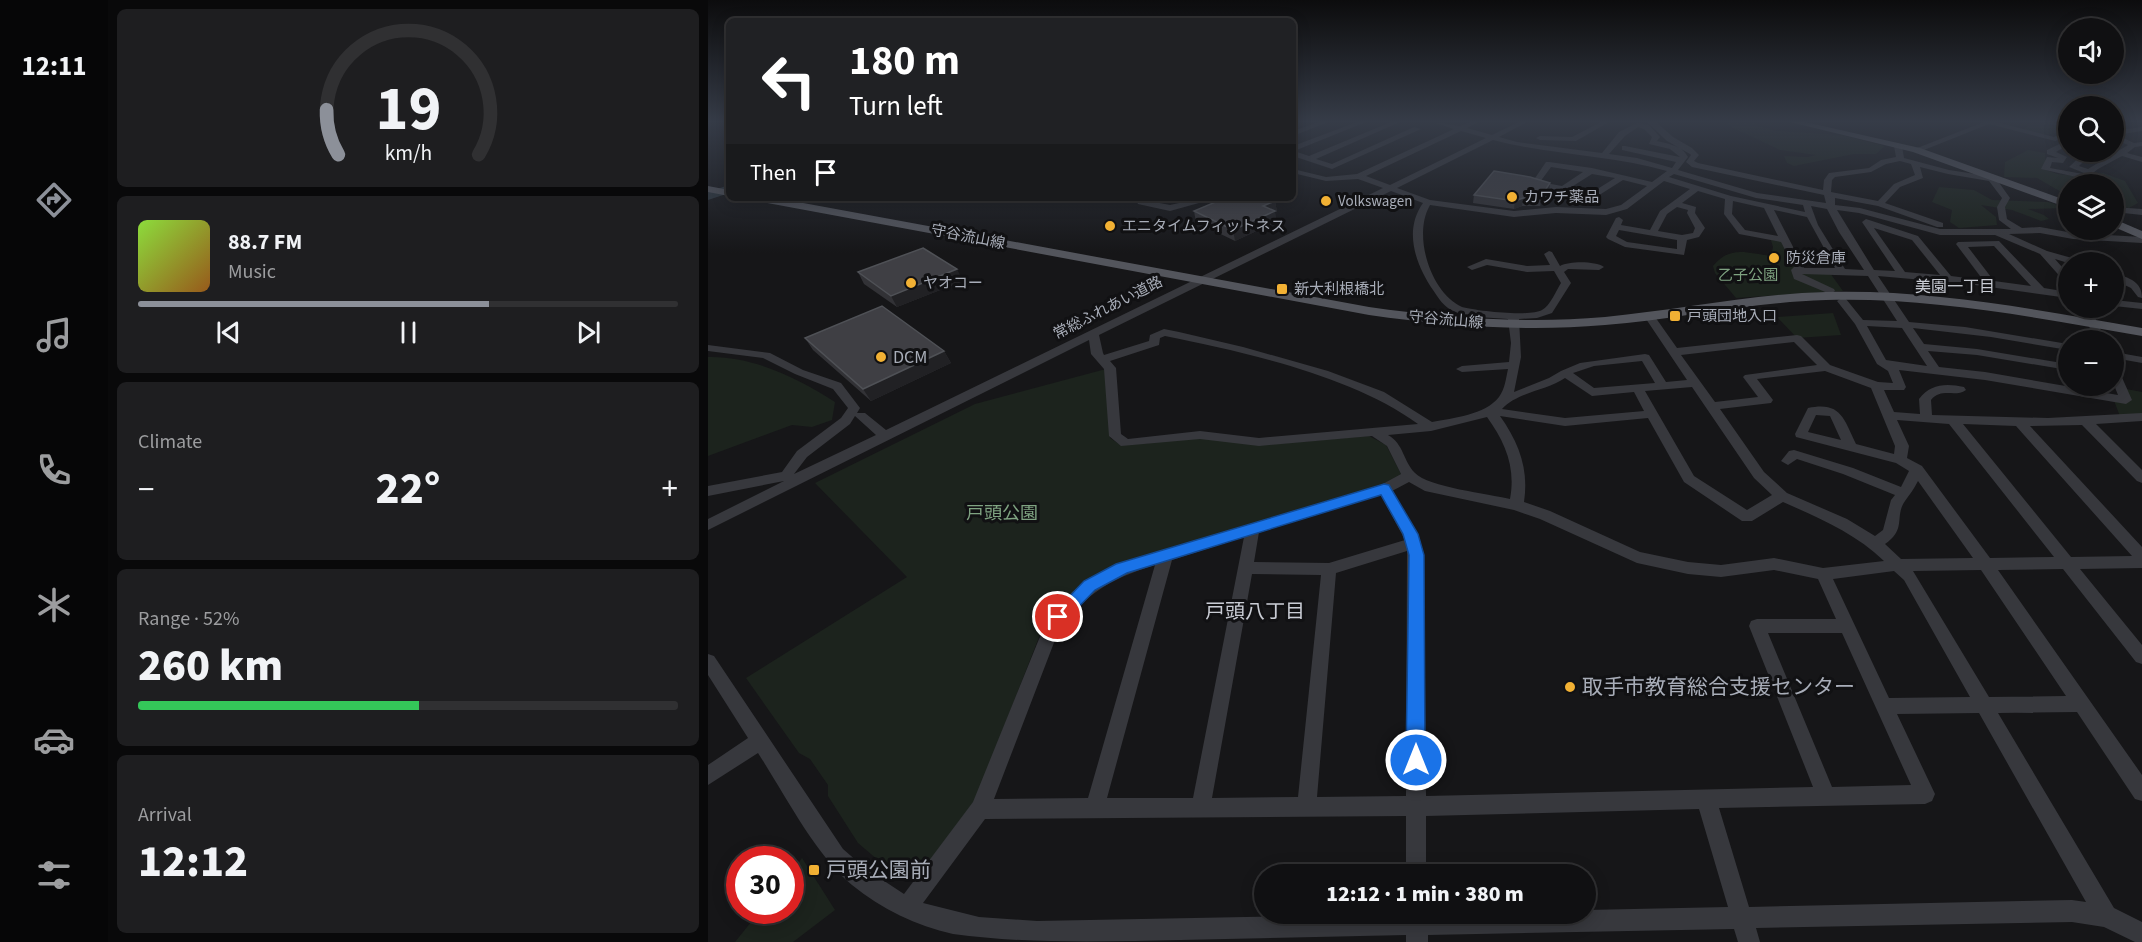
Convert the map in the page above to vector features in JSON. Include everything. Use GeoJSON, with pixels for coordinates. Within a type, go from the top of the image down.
{"type":"FeatureCollection","features":[{"type":"Feature","properties":{"kind":"main road"},"geometry":{"type":"LineString","coordinates":[[1958,166],[2058,200]]}},
{"type":"Feature","properties":{"kind":"main road"},"geometry":{"type":"LineString","coordinates":[[708,189],[726,192]]}},
{"type":"Feature","properties":{"kind":"main road","name":"守谷流山線"},"geometry":{"type":"LineString","coordinates":[[774,201],[1201,280],[1406,316],[1468,323],[1514,320],[1585,322],[1835,296],[1888,297],[1971,304],[2142,332]]}},
{"type":"Feature","properties":{"kind":"main road"},"geometry":{"type":"LineString","coordinates":[[2124,227],[2142,235]]}},
{"type":"Feature","properties":{"kind":"street"},"geometry":{"type":"LineString","coordinates":[[1296,174],[1326,179],[1359,176],[1379,166]]}},
{"type":"Feature","properties":{"kind":"street","name":"常総ふれあい道路"},"geometry":{"type":"LineString","coordinates":[[708,525],[791,479],[885,436],[1435,166]]}},
{"type":"Feature","properties":{"kind":"street"},"geometry":{"type":"LineString","coordinates":[[1548,166],[1534,184],[1562,188]]}},
{"type":"Feature","properties":{"kind":"street"},"geometry":{"type":"LineString","coordinates":[[1563,166],[1592,170],[1652,185]]}},
{"type":"Feature","properties":{"kind":"street"},"geometry":{"type":"LineString","coordinates":[[1659,166],[1738,190],[1877,215],[1920,228],[1956,232],[2040,230],[2058,233]]}},
{"type":"Feature","properties":{"kind":"street"},"geometry":{"type":"LineString","coordinates":[[1359,176],[1428,202],[1514,214],[1612,212],[1624,207],[1677,166]]}},
{"type":"Feature","properties":{"kind":"street"},"geometry":{"type":"LineString","coordinates":[[1699,166],[1880,204],[1956,232]]}},
{"type":"Feature","properties":{"kind":"street"},"geometry":{"type":"LineString","coordinates":[[1878,166],[1871,170],[1832,176],[1828,180],[1831,207],[1844,232],[1936,371]]}},
{"type":"Feature","properties":{"kind":"street"},"geometry":{"type":"LineString","coordinates":[[1880,204],[1885,195],[1908,178],[1920,176],[1916,166]]}},
{"type":"Feature","properties":{"kind":"street"},"geometry":{"type":"LineString","coordinates":[[1923,166],[1992,179],[2006,198],[2001,207],[2003,220],[2020,230]]}},
{"type":"Feature","properties":{"kind":"street"},"geometry":{"type":"LineString","coordinates":[[2047,166],[2045,169],[2085,177],[2090,171],[2100,166]]}},
{"type":"Feature","properties":{"kind":"street"},"geometry":{"type":"LineString","coordinates":[[2074,166],[2090,171]]}},
{"type":"Feature","properties":{"kind":"street"},"geometry":{"type":"LineString","coordinates":[[1543,212],[1553,195],[1592,170]]}},
{"type":"Feature","properties":{"kind":"street"},"geometry":{"type":"LineString","coordinates":[[1553,195],[1593,196],[1623,177]]}},
{"type":"Feature","properties":{"kind":"street"},"geometry":{"type":"LineString","coordinates":[[1663,178],[1768,208],[1808,215]]}},
{"type":"Feature","properties":{"kind":"street"},"geometry":{"type":"LineString","coordinates":[[1653,233],[1663,213],[1697,188]]}},
{"type":"Feature","properties":{"kind":"street"},"geometry":{"type":"LineString","coordinates":[[1729,198],[1728,214],[1742,232],[1785,240]]}},
{"type":"Feature","properties":{"kind":"street"},"geometry":{"type":"LineString","coordinates":[[1140,201],[1170,208],[1200,201]]}},
{"type":"Feature","properties":{"kind":"street"},"geometry":{"type":"LineString","coordinates":[[1153,204],[1160,201]]}},
{"type":"Feature","properties":{"kind":"street"},"geometry":{"type":"LineString","coordinates":[[1428,202],[1421,213],[1417,245],[1419,254],[1444,300],[1462,310],[1514,320],[1549,313],[1566,283],[1553,265],[1549,254]]}},
{"type":"Feature","properties":{"kind":"street"},"geometry":{"type":"LineString","coordinates":[[1616,227],[1682,238],[1696,235],[1700,228],[1691,213],[1693,208],[1676,204]]}},
{"type":"Feature","properties":{"kind":"street"},"geometry":{"type":"LineString","coordinates":[[1807,204],[1808,215],[1841,271]]}},
{"type":"Feature","properties":{"kind":"street"},"geometry":{"type":"LineString","coordinates":[[1768,208],[1801,271],[1901,273],[1990,282],[2058,293]]}},
{"type":"Feature","properties":{"kind":"street"},"geometry":{"type":"LineString","coordinates":[[2124,211],[2142,212]]}},
{"type":"Feature","properties":{"kind":"street"},"geometry":{"type":"LineString","coordinates":[[1612,212],[1621,217],[1611,237],[1625,244],[1681,253],[1682,238]]}},
{"type":"Feature","properties":{"kind":"street"},"geometry":{"type":"LineString","coordinates":[[1901,273],[1866,222],[1915,238],[1947,277]]}},
{"type":"Feature","properties":{"kind":"street"},"geometry":{"type":"LineString","coordinates":[[1996,232],[2058,257]]}},
{"type":"Feature","properties":{"kind":"street"},"geometry":{"type":"LineString","coordinates":[[2124,238],[2142,240]]}},
{"type":"Feature","properties":{"kind":"street"},"geometry":{"type":"LineString","coordinates":[[1990,282],[1961,244],[1996,243],[2040,290]]}},
{"type":"Feature","properties":{"kind":"street"},"geometry":{"type":"LineString","coordinates":[[2043,252],[2058,268]]}},
{"type":"Feature","properties":{"kind":"street"},"geometry":{"type":"LineString","coordinates":[[1472,267],[1486,262],[1518,267],[1558,269],[1566,266],[1599,267]]}},
{"type":"Feature","properties":{"kind":"street"},"geometry":{"type":"LineString","coordinates":[[1512,279],[1518,267]]}},
{"type":"Feature","properties":{"kind":"street"},"geometry":{"type":"LineString","coordinates":[[1674,352],[1797,338],[1826,367],[1876,386],[1900,387],[1893,369],[1881,362],[1860,323],[1835,296],[1798,276],[1794,268],[1799,268]]}},
{"type":"Feature","properties":{"kind":"street"},"geometry":{"type":"LineString","coordinates":[[2124,281],[2135,286],[2142,295]]}},
{"type":"Feature","properties":{"kind":"street"},"geometry":{"type":"LineString","coordinates":[[2124,304],[2142,306]]}},
{"type":"Feature","properties":{"kind":"street"},"geometry":{"type":"LineString","coordinates":[[1649,315],[1759,475],[1782,496],[1842,523],[1875,543],[1909,576],[2106,916]]}},
{"type":"Feature","properties":{"kind":"street"},"geometry":{"type":"LineString","coordinates":[[2091,318],[2096,330]]}},
{"type":"Feature","properties":{"kind":"street"},"geometry":{"type":"LineString","coordinates":[[1506,399],[1515,366],[1514,320]]}},
{"type":"Feature","properties":{"kind":"street"},"geometry":{"type":"LineString","coordinates":[[1860,323],[1995,334],[2058,345]]}},
{"type":"Feature","properties":{"kind":"street"},"geometry":{"type":"LineString","coordinates":[[1103,360],[1119,352],[1137,350],[1155,343],[1155,337],[1164,332],[1224,345],[1338,377],[1381,394],[1410,410],[1431,427]]}},
{"type":"Feature","properties":{"kind":"street"},"geometry":{"type":"LineString","coordinates":[[1093,333],[1097,354],[1110,368],[1115,436],[1126,443],[1200,435],[1277,442],[1431,427],[1489,411],[1506,399],[1553,381],[1576,366],[1645,357],[1663,386]]}},
{"type":"Feature","properties":{"kind":"street"},"geometry":{"type":"LineString","coordinates":[[1921,347],[1977,352],[2058,365]]}},
{"type":"Feature","properties":{"kind":"street"},"geometry":{"type":"LineString","coordinates":[[708,348],[766,355],[800,372],[837,386],[854,408],[846,421],[802,454],[791,479],[708,491]]}},
{"type":"Feature","properties":{"kind":"street"},"geometry":{"type":"LineString","coordinates":[[2124,357],[2142,360]]}},
{"type":"Feature","properties":{"kind":"street"},"geometry":{"type":"LineString","coordinates":[[1462,369],[1497,365],[1515,366]]}},
{"type":"Feature","properties":{"kind":"street"},"geometry":{"type":"LineString","coordinates":[[1886,365],[2058,388]]}},
{"type":"Feature","properties":{"kind":"street"},"geometry":{"type":"LineString","coordinates":[[1710,406],[1767,400],[1749,377],[1826,367]]}},
{"type":"Feature","properties":{"kind":"street"},"geometry":{"type":"LineString","coordinates":[[1565,373],[1592,393],[1695,383]]}},
{"type":"Feature","properties":{"kind":"street"},"geometry":{"type":"LineString","coordinates":[[1876,386],[1902,446],[1900,460]]}},
{"type":"Feature","properties":{"kind":"street"},"geometry":{"type":"LineString","coordinates":[[1926,419],[1925,399],[1932,391],[1946,388],[1960,390]]}},
{"type":"Feature","properties":{"kind":"street"},"geometry":{"type":"LineString","coordinates":[[1638,389],[1689,479],[1747,516],[1782,496]]}},
{"type":"Feature","properties":{"kind":"street"},"geometry":{"type":"LineString","coordinates":[[2104,396],[2126,400],[2124,396]]}},
{"type":"Feature","properties":{"kind":"street"},"geometry":{"type":"LineString","coordinates":[[1489,411],[1565,422],[1652,414]]}},
{"type":"Feature","properties":{"kind":"street"},"geometry":{"type":"LineString","coordinates":[[1489,411],[1502,428],[1517,461],[1521,478],[1516,505]]}},
{"type":"Feature","properties":{"kind":"street"},"geometry":{"type":"LineString","coordinates":[[861,416],[885,436]]}},
{"type":"Feature","properties":{"kind":"street"},"geometry":{"type":"LineString","coordinates":[[1890,416],[1954,421],[2142,417]]}},
{"type":"Feature","properties":{"kind":"street"},"geometry":{"type":"LineString","coordinates":[[2084,420],[2142,478]]}},
{"type":"Feature","properties":{"kind":"street"},"geometry":{"type":"LineString","coordinates":[[1954,421],[2142,657]]}},
{"type":"Feature","properties":{"kind":"street"},"geometry":{"type":"LineString","coordinates":[[2019,421],[2142,560]]}},
{"type":"Feature","properties":{"kind":"street"},"geometry":{"type":"LineString","coordinates":[[1374,432],[1392,443],[1408,476],[1425,486],[1516,505],[1545,515],[1637,557],[1688,568],[1721,571],[1774,564],[1823,574],[1897,565],[2142,560]]}},
{"type":"Feature","properties":{"kind":"street"},"geometry":{"type":"LineString","coordinates":[[1850,446],[1900,460],[1917,469],[1985,563],[2142,792]]}},
{"type":"Feature","properties":{"kind":"street"},"geometry":{"type":"LineString","coordinates":[[1788,461],[1794,454],[1848,471],[1905,494]]}},
{"type":"Feature","properties":{"kind":"street"},"geometry":{"type":"LineString","coordinates":[[1875,543],[1890,533],[1898,500],[1905,494],[1917,469]]}},
{"type":"Feature","properties":{"kind":"street"},"geometry":{"type":"LineString","coordinates":[[907,908],[980,809],[1047,639],[1058,617],[1071,602],[1104,577],[1122,569],[1384,489],[1408,476]]}},
{"type":"Feature","properties":{"kind":"street"},"geometry":{"type":"LineString","coordinates":[[1384,489],[1414,543],[1416,555],[1416,864]]}},
{"type":"Feature","properties":{"kind":"street"},"geometry":{"type":"LineString","coordinates":[[1201,806],[1253,528]]}},
{"type":"Feature","properties":{"kind":"street"},"geometry":{"type":"LineString","coordinates":[[1245,568],[1329,569],[1414,543]]}},
{"type":"Feature","properties":{"kind":"street"},"geometry":{"type":"LineString","coordinates":[[1095,807],[1165,556]]}},
{"type":"Feature","properties":{"kind":"street"},"geometry":{"type":"LineString","coordinates":[[1307,805],[1329,569]]}},
{"type":"Feature","properties":{"kind":"street"},"geometry":{"type":"LineString","coordinates":[[980,809],[1416,806],[1926,794],[1823,574]]}},
{"type":"Feature","properties":{"kind":"street"},"geometry":{"type":"LineString","coordinates":[[1826,796],[1757,626],[1847,626]]}},
{"type":"Feature","properties":{"kind":"street"},"geometry":{"type":"LineString","coordinates":[[708,661],[836,856],[859,879],[881,895],[907,908],[963,926],[1035,937],[1741,916],[2072,910],[2106,916],[2142,934]]}},
{"type":"Feature","properties":{"kind":"street"},"geometry":{"type":"LineString","coordinates":[[1885,706],[2082,704]]}},
{"type":"Feature","properties":{"kind":"street"},"geometry":{"type":"LineString","coordinates":[[708,776],[760,741]]}},
{"type":"Feature","properties":{"kind":"street"},"geometry":{"type":"LineString","coordinates":[[1706,798],[1749,942]]}},
{"type":"Feature","properties":{"kind":"green space"},"geometry":{"type":"Polygon","coordinates":[[[2005,166],[2046,166],[2046,170],[2058,174],[2058,190],[2037,178],[2004,177],[2005,166]]]}},
{"type":"Feature","properties":{"kind":"green space"},"geometry":{"type":"Polygon","coordinates":[[[2124,181],[2138,203],[2129,208],[2124,207],[2124,181]]]}},
{"type":"Feature","properties":{"kind":"green space"},"geometry":{"type":"Polygon","coordinates":[[[1939,187],[1974,190],[1992,200],[2048,202],[2058,205],[2058,208],[2028,209],[2049,219],[2041,221],[2012,210],[1981,205],[1996,217],[1997,225],[1959,228],[1950,222],[1952,210],[1932,202],[1939,187]]]}},
{"type":"Feature","properties":{"kind":"green space","name":"乙子公園"},"geometry":{"type":"Polygon","coordinates":[[[1771,240],[1782,241],[1800,273],[1830,273],[1843,291],[1736,298],[1715,273],[1713,266],[1719,259],[1732,253],[1747,252],[1771,256],[1773,247],[1771,240]]]}},
{"type":"Feature","properties":{"kind":"green space"},"geometry":{"type":"Polygon","coordinates":[[[1833,313],[1841,335],[1797,338],[1777,317],[1833,313]]]}},
{"type":"Feature","properties":{"kind":"green space"},"geometry":{"type":"Polygon","coordinates":[[[708,357],[758,364],[806,385],[835,402],[832,420],[812,427],[792,425],[708,456],[708,357]]]}},
{"type":"Feature","properties":{"kind":"green space","name":"戸頭公園"},"geometry":{"type":"Polygon","coordinates":[[[1106,369],[1110,438],[1119,444],[1141,444],[1202,437],[1263,445],[1369,436],[1386,445],[1401,474],[1380,486],[1173,547],[1102,571],[1058,609],[1041,632],[968,819],[918,882],[892,872],[858,843],[828,796],[828,785],[810,759],[799,753],[746,678],[907,577],[815,483],[975,404],[1106,369]]]}},
{"type":"Feature","properties":{"kind":"green space"},"geometry":{"type":"Polygon","coordinates":[[[2124,389],[2142,392],[2142,417],[2121,419],[2113,398],[2126,400],[2124,389]]]}},
{"type":"Feature","properties":{"kind":"green space"},"geometry":{"type":"Polygon","coordinates":[[[804,861],[835,910],[793,942],[735,942],[750,924],[804,924],[804,861]]]}},
{"type":"Feature","properties":{"kind":"building"},"geometry":{"type":"Polygon","coordinates":[[[1494,171],[1550,183],[1540,198],[1523,198],[1515,201],[1474,195],[1494,171]]]}},
{"type":"Feature","properties":{"kind":"building"},"geometry":{"type":"Polygon","coordinates":[[[1218,201],[1275,201],[1263,206],[1275,211],[1233,230],[1194,211],[1218,201]]]}},
{"type":"Feature","properties":{"kind":"building"},"geometry":{"type":"Polygon","coordinates":[[[923,248],[957,269],[891,296],[858,272],[923,248]]]}},
{"type":"Feature","properties":{"kind":"building","name":"DCM"},"geometry":{"type":"Polygon","coordinates":[[[882,306],[944,351],[863,389],[805,338],[882,306]]]}},
{"type":"Feature","properties":{"kind":"waterway"},"geometry":{"type":"LineString","coordinates":[[708,196],[726,190]]}},
{"type":"Feature","properties":{"kind":"place","name":"カワチ薬品"},"geometry":{"type":"Point","coordinates":[1512,197]}},
{"type":"Feature","properties":{"kind":"place","name":"Volkswagen"},"geometry":{"type":"Point","coordinates":[1326,201]}},
{"type":"Feature","properties":{"kind":"place","name":"エニタイムフィットネス"},"geometry":{"type":"Point","coordinates":[1110,226]}},
{"type":"Feature","properties":{"kind":"place","name":"防災倉庫"},"geometry":{"type":"Point","coordinates":[1774,258]}},
{"type":"Feature","properties":{"kind":"place","name":"ヤオコー"},"geometry":{"type":"Point","coordinates":[911,283]}},
{"type":"Feature","properties":{"kind":"place","name":"新大利根橋北"},"geometry":{"type":"Point","coordinates":[1282,289]}},
{"type":"Feature","properties":{"kind":"place","name":"戸頭団地入口"},"geometry":{"type":"Point","coordinates":[1675,316]}},
{"type":"Feature","properties":{"kind":"place","name":"DCM"},"geometry":{"type":"Point","coordinates":[881,357]}},
{"type":"Feature","properties":{"kind":"place","name":"取手市教育総合支援センター"},"geometry":{"type":"Point","coordinates":[1570,687]}},
{"type":"Feature","properties":{"kind":"place","name":"戸頭公園前"},"geometry":{"type":"Point","coordinates":[814,870]}},
{"type":"Feature","properties":{"kind":"district","name":"美園一丁目"},"geometry":{"type":"Point","coordinates":[1955,287]}},
{"type":"Feature","properties":{"kind":"district","name":"戸頭八丁目"},"geometry":{"type":"Point","coordinates":[1255,612]}},
{"type":"Feature","properties":{"kind":"route"},"geometry":{"type":"LineString","coordinates":[[1058,617],[1090,586],[1122,569],[1384,489],[1410,534],[1416,555],[1416,760]]}}]}
